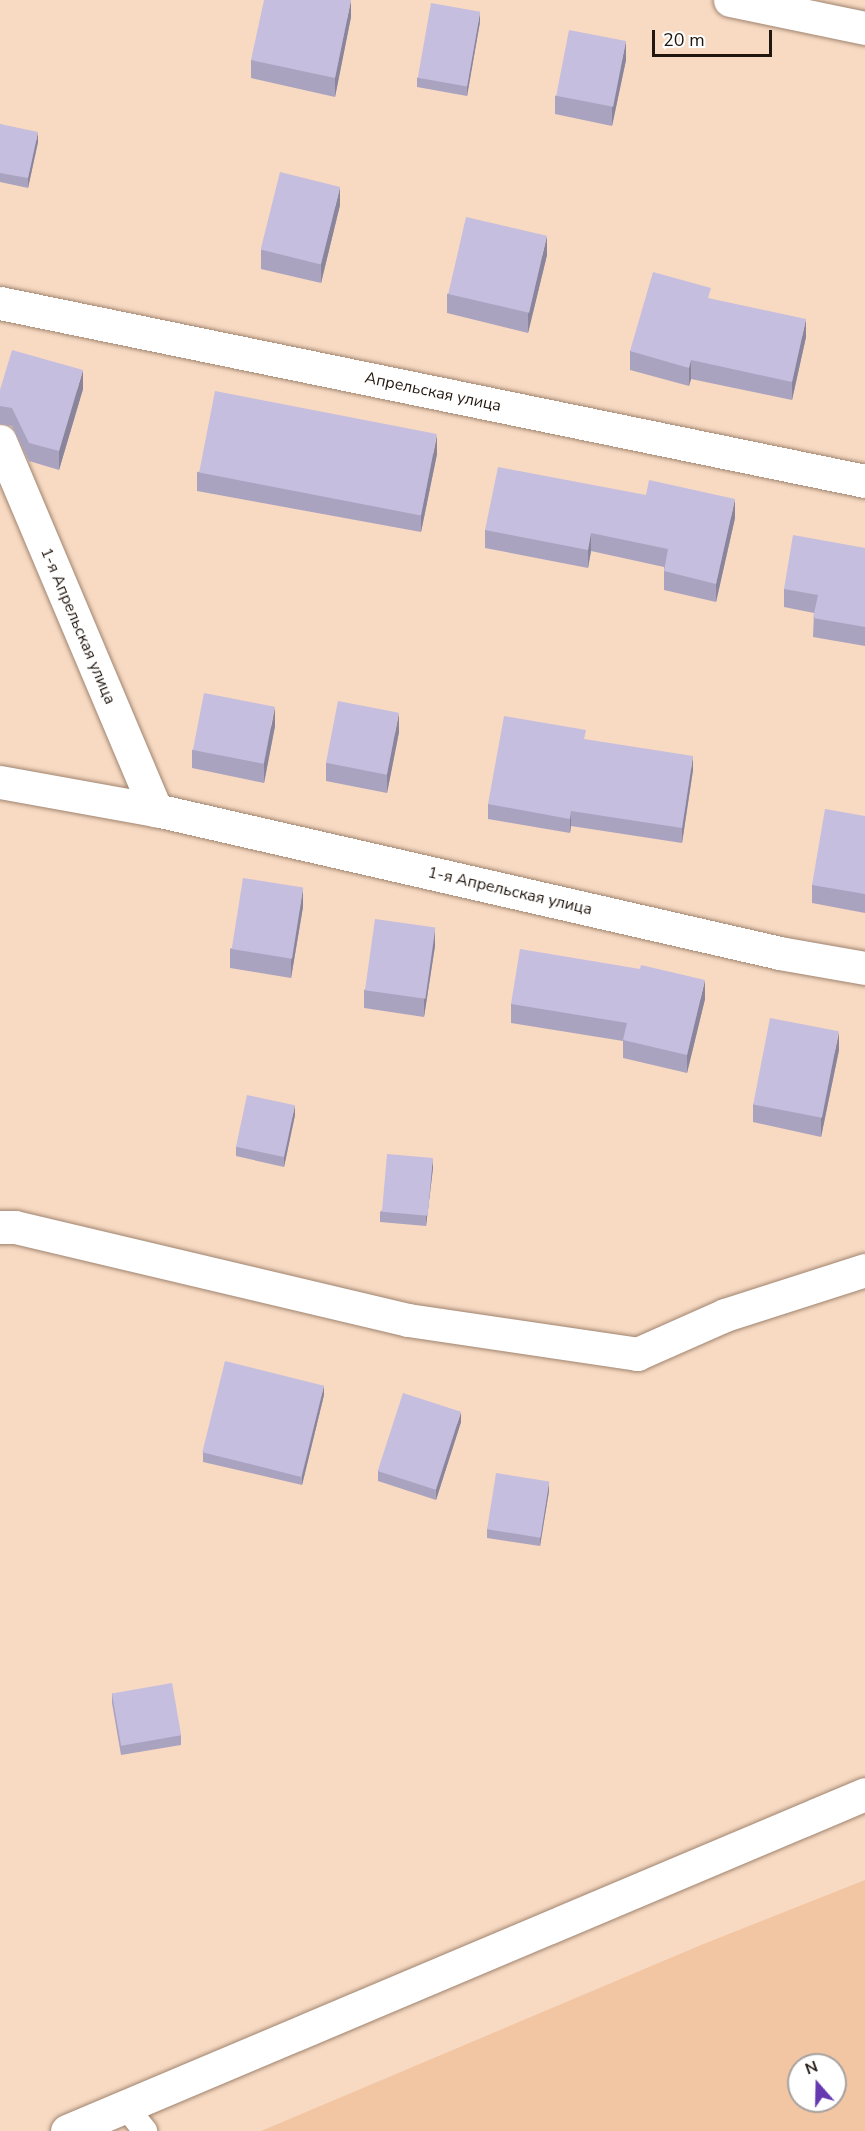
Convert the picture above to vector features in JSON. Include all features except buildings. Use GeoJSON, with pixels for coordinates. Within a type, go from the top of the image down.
{"type":"FeatureCollection","features":[{"type":"Feature","properties":{"kind":"street"},"geometry":{"type":"LineString","coordinates":[[730,0],[865,28]]}},
{"type":"Feature","properties":{"kind":"street","name":"Апрельская улица"},"geometry":{"type":"LineString","coordinates":[[0,303],[865,481]]}},
{"type":"Feature","properties":{"kind":"street","name":"1-я Апрельская улица"},"geometry":{"type":"LineString","coordinates":[[0,441],[156,810]]}},
{"type":"Feature","properties":{"kind":"street","name":"1-я Апрельская улица"},"geometry":{"type":"LineString","coordinates":[[0,782],[156,810],[768,950],[865,968]]}},
{"type":"Feature","properties":{"kind":"street"},"geometry":{"type":"LineString","coordinates":[[0,1227],[15,1227],[408,1320],[637,1354],[725,1315],[865,1270]]}},
{"type":"Feature","properties":{"kind":"street"},"geometry":{"type":"LineString","coordinates":[[67,2131],[865,1794]]}},
{"type":"Feature","properties":{"kind":"lane"},"geometry":{"type":"LineString","coordinates":[[125,2106],[145,2131]]}},
{"type":"Feature","properties":{"kind":"shaded area"},"geometry":{"type":"Polygon","coordinates":[[[865,1880],[865,2131],[261,2131],[701,1945],[865,1880]]]}}]}
